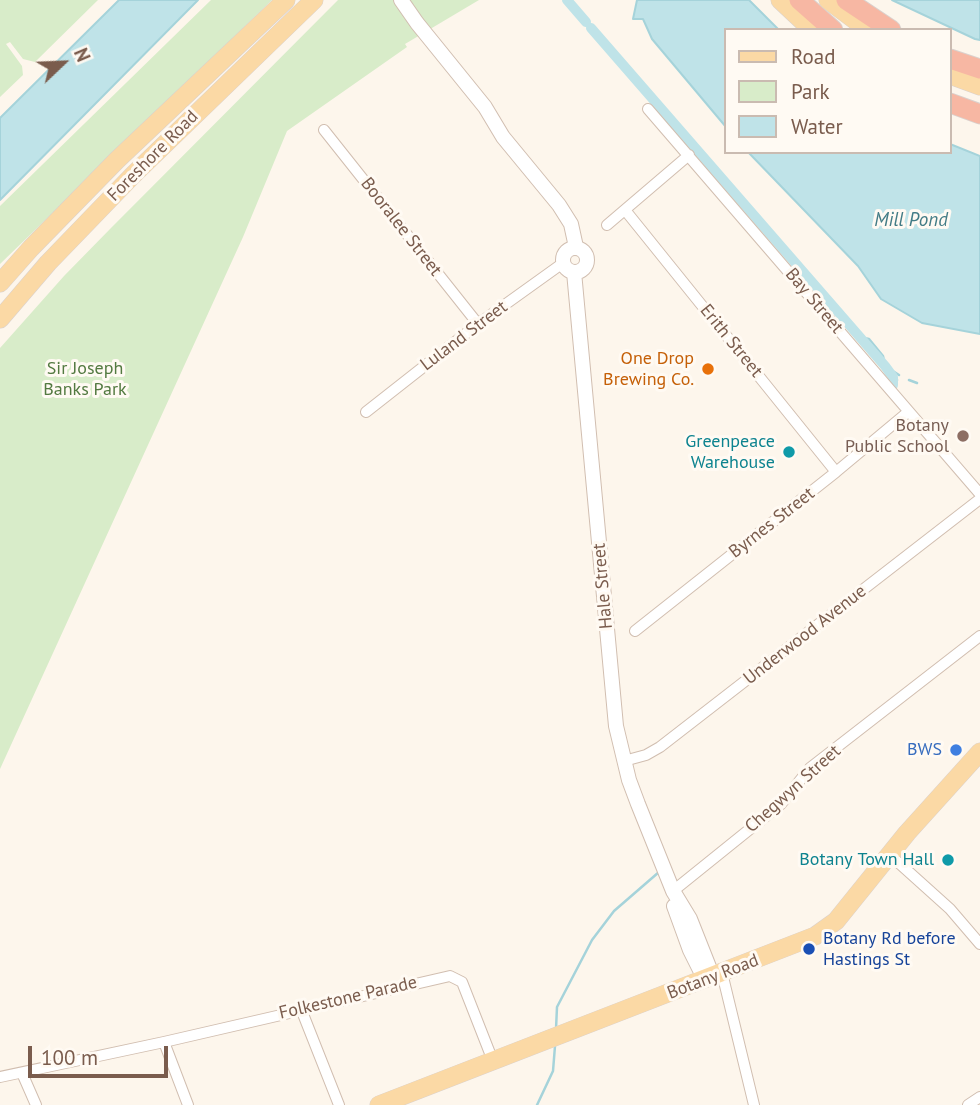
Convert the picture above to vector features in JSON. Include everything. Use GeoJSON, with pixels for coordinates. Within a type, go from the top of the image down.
{"type":"FeatureCollection","features":[{"type":"Feature","properties":{"kind":"highway"},"geometry":{"type":"LineString","coordinates":[[799,0],[830,28]]}},
{"type":"Feature","properties":{"kind":"highway"},"geometry":{"type":"LineString","coordinates":[[846,0],[888,28]]}},
{"type":"Feature","properties":{"kind":"highway"},"geometry":{"type":"LineString","coordinates":[[952,60],[980,69]]}},
{"type":"Feature","properties":{"kind":"highway"},"geometry":{"type":"LineString","coordinates":[[952,93],[980,101]]}},
{"type":"Feature","properties":{"kind":"highway"},"geometry":{"type":"LineString","coordinates":[[952,104],[980,114]]}},
{"type":"Feature","properties":{"kind":"main road","name":"Foreshore Road"},"geometry":{"type":"LineString","coordinates":[[0,283],[117,160],[286,0]]}},
{"type":"Feature","properties":{"kind":"main road"},"geometry":{"type":"LineString","coordinates":[[780,0],[810,28]]}},
{"type":"Feature","properties":{"kind":"main road"},"geometry":{"type":"LineString","coordinates":[[828,0],[865,28]]}},
{"type":"Feature","properties":{"kind":"main road","name":"Foreshore Road"},"geometry":{"type":"LineString","coordinates":[[0,319],[48,263],[133,175],[314,1]]}},
{"type":"Feature","properties":{"kind":"main road"},"geometry":{"type":"LineString","coordinates":[[952,76],[980,86]]}},
{"type":"Feature","properties":{"kind":"main road"},"geometry":{"type":"LineString","coordinates":[[952,113],[980,122]]}},
{"type":"Feature","properties":{"kind":"main road","name":"Botany Road"},"geometry":{"type":"LineString","coordinates":[[379,1105],[804,942],[836,921],[980,752]]}},
{"type":"Feature","properties":{"kind":"street"},"geometry":{"type":"LineString","coordinates":[[388,0],[421,27]]}},
{"type":"Feature","properties":{"kind":"street"},"geometry":{"type":"LineString","coordinates":[[401,0],[485,107],[503,136],[559,205],[571,224],[576,247],[586,253],[588,260],[582,270],[569,267],[565,252],[576,247]]}},
{"type":"Feature","properties":{"kind":"street","name":"Bay Street"},"geometry":{"type":"LineString","coordinates":[[648,109],[980,494]]}},
{"type":"Feature","properties":{"kind":"street","name":"Booralee Street"},"geometry":{"type":"LineString","coordinates":[[324,130],[478,324]]}},
{"type":"Feature","properties":{"kind":"street"},"geometry":{"type":"LineString","coordinates":[[607,225],[690,155]]}},
{"type":"Feature","properties":{"kind":"street","name":"Erith Street"},"geometry":{"type":"LineString","coordinates":[[625,210],[836,472]]}},
{"type":"Feature","properties":{"kind":"street","name":"Luland Street"},"geometry":{"type":"LineString","coordinates":[[366,412],[478,324],[569,267]]}},
{"type":"Feature","properties":{"kind":"street","name":"Hale Street"},"geometry":{"type":"LineString","coordinates":[[569,267],[616,726],[629,759],[638,804],[673,891],[691,919],[713,977]]}},
{"type":"Feature","properties":{"kind":"street","name":"Byrnes Street"},"geometry":{"type":"LineString","coordinates":[[635,631],[908,412]]}},
{"type":"Feature","properties":{"kind":"street","name":"Underwood Avenue"},"geometry":{"type":"LineString","coordinates":[[629,759],[649,753],[695,720],[980,499]]}},
{"type":"Feature","properties":{"kind":"street","name":"Chegwyn Street"},"geometry":{"type":"LineString","coordinates":[[673,891],[781,804],[810,768],[980,636]]}},
{"type":"Feature","properties":{"kind":"street"},"geometry":{"type":"LineString","coordinates":[[890,855],[950,909],[980,944]]}},
{"type":"Feature","properties":{"kind":"street","name":"Folkestone Parade"},"geometry":{"type":"LineString","coordinates":[[0,1077],[450,976],[462,982],[493,1061]]}},
{"type":"Feature","properties":{"kind":"street"},"geometry":{"type":"LineString","coordinates":[[713,977],[754,1105]]}},
{"type":"Feature","properties":{"kind":"street"},"geometry":{"type":"LineString","coordinates":[[302,1009],[339,1105]]}},
{"type":"Feature","properties":{"kind":"street"},"geometry":{"type":"LineString","coordinates":[[164,1042],[188,1105]]}},
{"type":"Feature","properties":{"kind":"street"},"geometry":{"type":"LineString","coordinates":[[22,1073],[36,1105]]}},
{"type":"Feature","properties":{"kind":"street"},"geometry":{"type":"LineString","coordinates":[[968,1105],[980,1097]]}},
{"type":"Feature","properties":{"kind":"green space"},"geometry":{"type":"Polygon","coordinates":[[[0,0],[98,0],[35,62],[23,59],[10,42],[6,44],[22,66],[23,75],[0,97],[0,0]]]}},
{"type":"Feature","properties":{"kind":"green space"},"geometry":{"type":"Polygon","coordinates":[[[211,0],[272,0],[0,264],[0,206],[211,0]]]}},
{"type":"Feature","properties":{"kind":"green space","name":"Sir Joseph Banks Park"},"geometry":{"type":"Polygon","coordinates":[[[338,0],[479,0],[405,44],[407,47],[287,131],[243,237],[0,769],[0,348],[64,276],[338,0]]]}},
{"type":"Feature","properties":{"kind":"water"},"geometry":{"type":"Polygon","coordinates":[[[119,0],[198,0],[0,200],[0,118],[119,0]]]}},
{"type":"Feature","properties":{"kind":"water"},"geometry":{"type":"Polygon","coordinates":[[[637,0],[749,0],[777,28],[724,28],[724,125],[652,39],[643,19],[633,19],[637,0]]]}},
{"type":"Feature","properties":{"kind":"water"},"geometry":{"type":"Polygon","coordinates":[[[892,0],[980,0],[980,40],[892,0]]]}},
{"type":"Feature","properties":{"kind":"water","name":"Mill Pond"},"geometry":{"type":"Polygon","coordinates":[[[952,145],[980,156],[980,334],[922,323],[881,299],[858,266],[750,154],[952,154],[952,145]]]}},
{"type":"Feature","properties":{"kind":"waterway"},"geometry":{"type":"LineString","coordinates":[[567,0],[586,22]]}},
{"type":"Feature","properties":{"kind":"waterway"},"geometry":{"type":"LineString","coordinates":[[591,28],[885,366],[893,377],[893,385]]}},
{"type":"Feature","properties":{"kind":"waterway"},"geometry":{"type":"LineString","coordinates":[[859,337],[869,339],[883,356],[885,366],[899,375]]}},
{"type":"Feature","properties":{"kind":"waterway"},"geometry":{"type":"LineString","coordinates":[[891,374],[897,380]]}},
{"type":"Feature","properties":{"kind":"waterway"},"geometry":{"type":"LineString","coordinates":[[909,380],[917,383]]}},
{"type":"Feature","properties":{"kind":"waterway"},"geometry":{"type":"LineString","coordinates":[[556,1029],[557,1007],[592,940],[614,911],[659,872]]}},
{"type":"Feature","properties":{"kind":"waterway"},"geometry":{"type":"LineString","coordinates":[[537,1105],[553,1071],[555,1046]]}},
{"type":"Feature","properties":{"kind":"place","name":"One Drop Brewing Co."},"geometry":{"type":"Point","coordinates":[708,369]}},
{"type":"Feature","properties":{"kind":"place","name":"Botany Public School"},"geometry":{"type":"Point","coordinates":[963,436]}},
{"type":"Feature","properties":{"kind":"place","name":"Greenpeace Warehouse"},"geometry":{"type":"Point","coordinates":[789,452]}},
{"type":"Feature","properties":{"kind":"place","name":"BWS"},"geometry":{"type":"Point","coordinates":[956,750]}},
{"type":"Feature","properties":{"kind":"place","name":"Botany Town Hall"},"geometry":{"type":"Point","coordinates":[948,860]}},
{"type":"Feature","properties":{"kind":"place","name":"Botany Rd before Hastings St"},"geometry":{"type":"Point","coordinates":[809,949]}}]}
